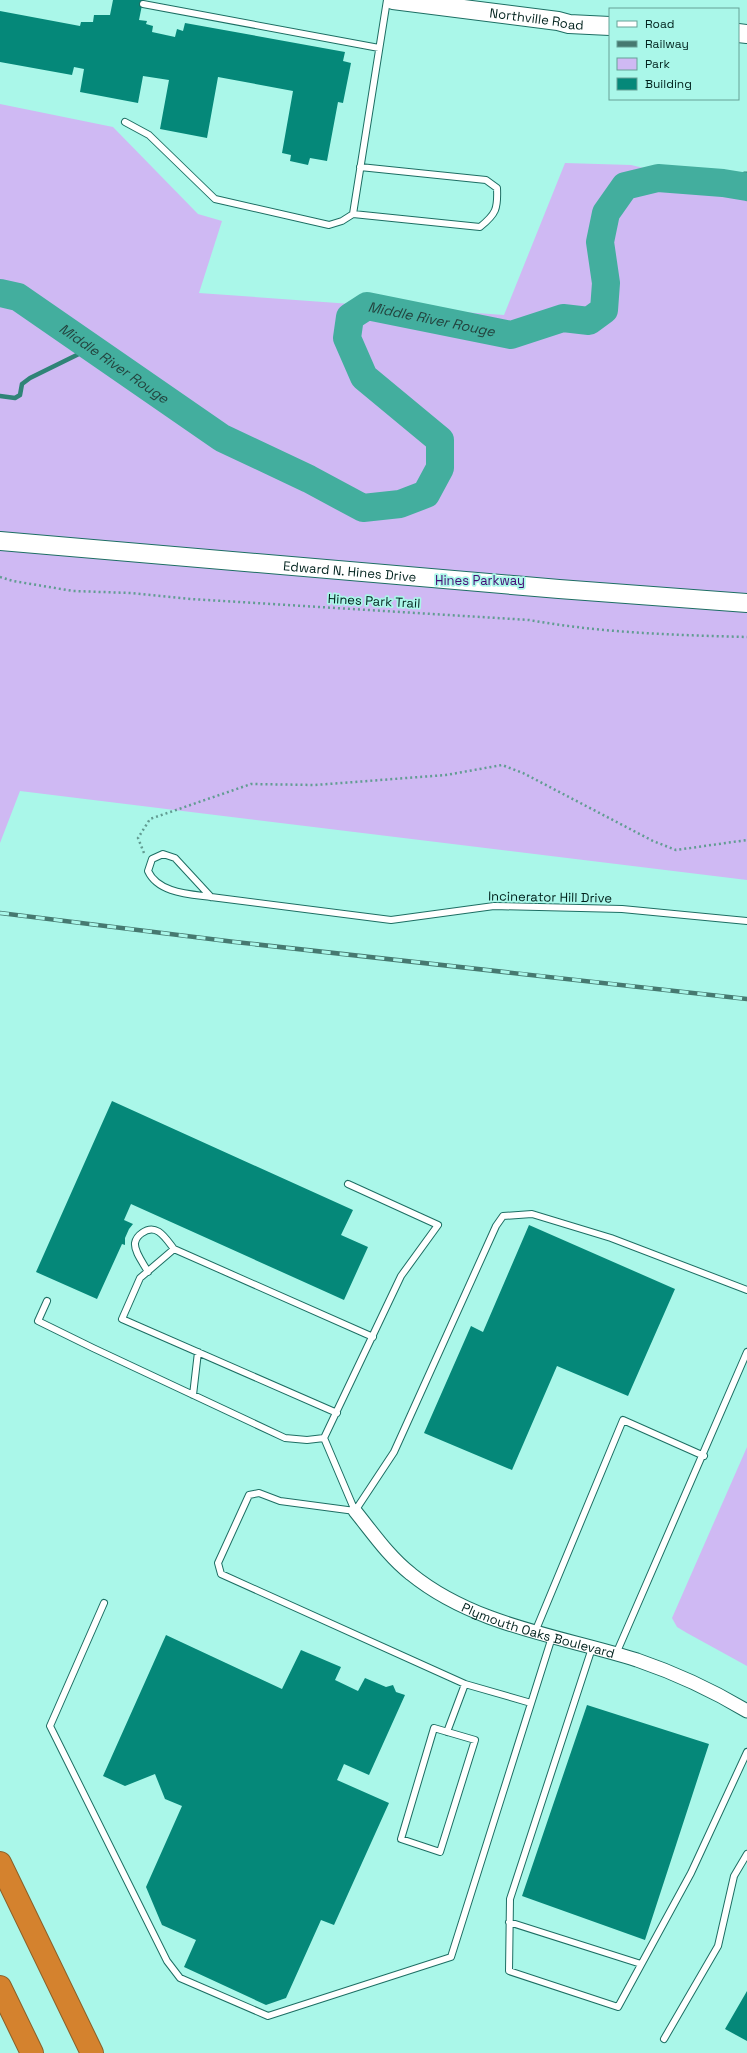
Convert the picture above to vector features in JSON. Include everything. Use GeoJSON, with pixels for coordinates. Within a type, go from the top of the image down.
{"type":"FeatureCollection","features":[{"type":"Feature","properties":{"kind":"highway"},"geometry":{"type":"LineString","coordinates":[[0,1863],[92,2053]]}},
{"type":"Feature","properties":{"kind":"highway"},"geometry":{"type":"LineString","coordinates":[[0,1987],[32,2053]]}},
{"type":"Feature","properties":{"kind":"street","name":"Northville Road"},"geometry":{"type":"LineString","coordinates":[[393,0],[558,21],[569,24],[609,26]]}},
{"type":"Feature","properties":{"kind":"street","name":"Edward N. Hines Drive"},"geometry":{"type":"LineString","coordinates":[[0,541],[551,589],[747,603]]}},
{"type":"Feature","properties":{"kind":"street","name":"Plymouth Oaks Boulevard"},"geometry":{"type":"LineString","coordinates":[[355,1510],[387,1550],[410,1574],[435,1591],[459,1604],[535,1632],[636,1660],[691,1681],[747,1711]]}},
{"type":"Feature","properties":{"kind":"lane"},"geometry":{"type":"LineString","coordinates":[[353,214],[387,0]]}},
{"type":"Feature","properties":{"kind":"lane"},"geometry":{"type":"LineString","coordinates":[[143,4],[379,48]]}},
{"type":"Feature","properties":{"kind":"lane"},"geometry":{"type":"LineString","coordinates":[[125,122],[149,136],[215,199],[329,225],[342,221],[353,214],[480,228],[492,217],[497,204],[497,188],[486,180],[360,167]]}},
{"type":"Feature","properties":{"kind":"lane"},"geometry":{"type":"LineString","coordinates":[[150,866],[152,859],[163,854],[175,858],[211,897]]}},
{"type":"Feature","properties":{"kind":"lane","name":"Incinerator Hill Drive"},"geometry":{"type":"LineString","coordinates":[[150,866],[148,871],[152,880],[175,892],[391,920],[494,906],[622,909],[747,921]]}},
{"type":"Feature","properties":{"kind":"lane"},"geometry":{"type":"LineString","coordinates":[[324,1438],[401,1276],[438,1225],[348,1184]]}},
{"type":"Feature","properties":{"kind":"lane"},"geometry":{"type":"LineString","coordinates":[[355,1510],[394,1452],[496,1226],[503,1216],[532,1214],[611,1238],[747,1290]]}},
{"type":"Feature","properties":{"kind":"lane"},"geometry":{"type":"LineString","coordinates":[[148,1272],[135,1244],[136,1238],[143,1232],[151,1229],[158,1230],[174,1249],[373,1337]]}},
{"type":"Feature","properties":{"kind":"lane"},"geometry":{"type":"LineString","coordinates":[[174,1249],[140,1278],[122,1319],[337,1413]]}},
{"type":"Feature","properties":{"kind":"lane"},"geometry":{"type":"LineString","coordinates":[[47,1301],[38,1321],[285,1438],[307,1440],[324,1438]]}},
{"type":"Feature","properties":{"kind":"lane"},"geometry":{"type":"LineString","coordinates":[[193,1395],[198,1352]]}},
{"type":"Feature","properties":{"kind":"lane"},"geometry":{"type":"LineString","coordinates":[[616,1654],[704,1456],[747,1352]]}},
{"type":"Feature","properties":{"kind":"lane"},"geometry":{"type":"LineString","coordinates":[[535,1632],[623,1420],[704,1456]]}},
{"type":"Feature","properties":{"kind":"lane"},"geometry":{"type":"LineString","coordinates":[[324,1438],[355,1510]]}},
{"type":"Feature","properties":{"kind":"lane"},"geometry":{"type":"LineString","coordinates":[[355,1510],[280,1501],[259,1493],[249,1495],[218,1563],[221,1574],[465,1684],[531,1703]]}},
{"type":"Feature","properties":{"kind":"lane"},"geometry":{"type":"LineString","coordinates":[[104,1603],[50,1726],[167,1961],[180,1978],[268,2016],[450,1957],[552,1637]]}},
{"type":"Feature","properties":{"kind":"lane"},"geometry":{"type":"LineString","coordinates":[[592,1648],[510,1899],[509,1971],[618,2007],[691,1873],[747,1752]]}},
{"type":"Feature","properties":{"kind":"lane"},"geometry":{"type":"LineString","coordinates":[[447,1732],[465,1684]]}},
{"type":"Feature","properties":{"kind":"lane"},"geometry":{"type":"LineString","coordinates":[[434,1728],[447,1732],[475,1740],[440,1852],[401,1839],[434,1728]]}},
{"type":"Feature","properties":{"kind":"lane"},"geometry":{"type":"LineString","coordinates":[[664,2039],[718,1946],[734,1876],[747,1854]]}},
{"type":"Feature","properties":{"kind":"lane"},"geometry":{"type":"LineString","coordinates":[[509,1922],[641,1964]]}},
{"type":"Feature","properties":{"kind":"path","name":"Hines Park Trail"},"geometry":{"type":"LineString","coordinates":[[0,577],[14,581],[73,591],[131,593],[206,600],[529,620],[558,625],[647,635],[747,637]]}},
{"type":"Feature","properties":{"kind":"path"},"geometry":{"type":"LineString","coordinates":[[150,866],[138,838],[150,819],[251,784],[315,785],[438,776],[502,765],[523,773],[653,841],[676,850],[747,840]]}},
{"type":"Feature","properties":{"kind":"green space","name":"Hines Parkway"},"geometry":{"type":"Polygon","coordinates":[[[0,104],[113,127],[198,214],[222,221],[199,293],[504,315],[565,163],[631,165],[747,192],[747,880],[20,791],[0,843],[0,104]]]}},
{"type":"Feature","properties":{"kind":"green space"},"geometry":{"type":"Polygon","coordinates":[[[747,1447],[747,1666],[677,1627],[672,1618],[747,1447]]]}},
{"type":"Feature","properties":{"kind":"shaded area"},"geometry":{"type":"Polygon","coordinates":[[[744,172],[747,172],[747,201],[723,183],[744,172]]]}},
{"type":"Feature","properties":{"kind":"building"},"geometry":{"type":"Polygon","coordinates":[[[113,0],[143,0],[139,20],[147,21],[146,24],[153,26],[152,32],[175,37],[177,29],[183,31],[185,23],[345,52],[343,61],[351,63],[343,103],[338,102],[327,161],[310,158],[308,165],[290,161],[291,155],[282,153],[293,91],[218,77],[207,138],[160,129],[169,80],[143,76],[138,103],[80,92],[84,69],[74,67],[72,75],[0,62],[0,11],[80,26],[81,22],[93,22],[94,15],[110,15],[113,0]]]}},
{"type":"Feature","properties":{"kind":"building"},"geometry":{"type":"Polygon","coordinates":[[[112,1101],[353,1210],[341,1235],[368,1247],[344,1300],[131,1204],[124,1220],[133,1224],[125,1238],[125,1245],[122,1244],[97,1299],[36,1272],[112,1101]]]}},
{"type":"Feature","properties":{"kind":"building"},"geometry":{"type":"Polygon","coordinates":[[[529,1225],[675,1289],[628,1396],[557,1366],[512,1470],[424,1433],[471,1326],[483,1332],[529,1225]]]}},
{"type":"Feature","properties":{"kind":"building"},"geometry":{"type":"Polygon","coordinates":[[[166,1635],[282,1689],[301,1650],[341,1667],[335,1680],[358,1691],[365,1678],[386,1687],[393,1685],[396,1692],[405,1695],[369,1775],[344,1764],[337,1780],[389,1803],[334,1925],[321,1920],[286,1998],[266,2005],[184,1967],[196,1940],[162,1925],[146,1887],[182,1806],[165,1799],[155,1774],[125,1786],[103,1776],[166,1635]]]}},
{"type":"Feature","properties":{"kind":"building"},"geometry":{"type":"Polygon","coordinates":[[[587,1705],[709,1744],[645,1940],[522,1896],[587,1705]]]}},
{"type":"Feature","properties":{"kind":"building"},"geometry":{"type":"Polygon","coordinates":[[[747,1991],[747,2041],[725,2029],[747,1991]]]}},
{"type":"Feature","properties":{"kind":"waterway","name":"Middle River Rouge"},"geometry":{"type":"LineString","coordinates":[[0,293],[18,297],[222,438],[309,479],[363,508],[400,504],[426,494],[440,468],[440,440],[364,377],[347,338],[350,317],[367,306],[511,335],[563,318],[589,321],[604,310],[606,283],[600,242],[606,213],[625,186],[658,178],[723,183],[747,187]]}},
{"type":"Feature","properties":{"kind":"waterway"},"geometry":{"type":"LineString","coordinates":[[0,396],[15,398],[20,395],[22,384],[30,378],[91,348]]}},
{"type":"Feature","properties":{"kind":"railway"},"geometry":{"type":"LineString","coordinates":[[0,913],[235,942],[747,999]]}}]}
